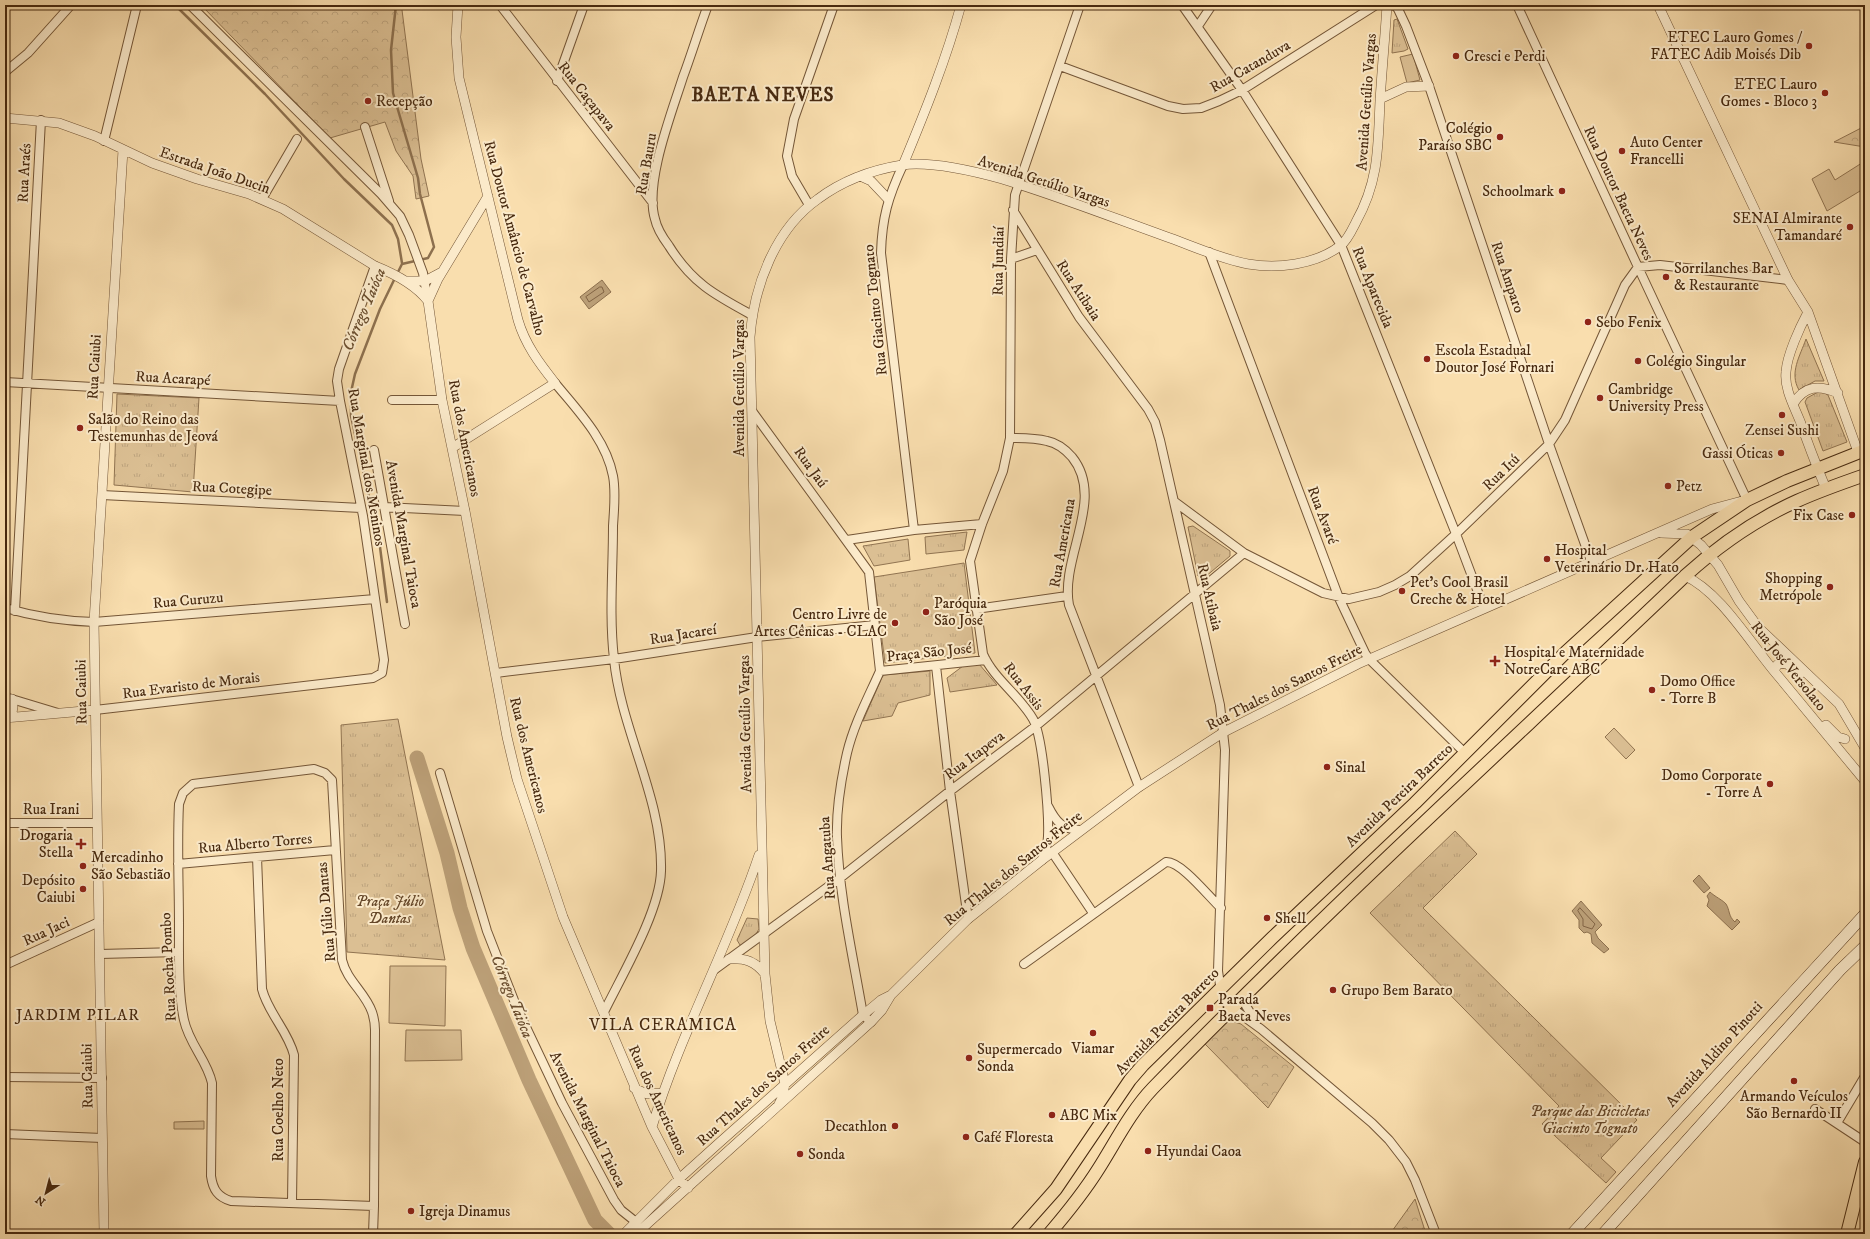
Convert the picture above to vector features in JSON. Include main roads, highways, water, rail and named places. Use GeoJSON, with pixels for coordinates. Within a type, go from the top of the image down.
{"type":"FeatureCollection","features":[{"type":"Feature","properties":{"kind":"main road","name":"Avenida Pereira Barreto"},"geometry":{"type":"LineString","coordinates":[[1016,1234],[1056,1189],[1130,1080],[1219,989],[1465,753],[1566,652],[1692,537],[1748,500],[1817,468],[1861,451]]}},
{"type":"Feature","properties":{"kind":"main road"},"geometry":{"type":"LineString","coordinates":[[1049,1234],[1080,1197],[1139,1104],[1244,996],[1428,818],[1685,576],[1710,555],[1777,511],[1826,489],[1865,475]]}},
{"type":"Feature","properties":{"kind":"main road","name":"Avenida Aldino Pinotti"},"geometry":{"type":"LineString","coordinates":[[1572,1234],[1702,1090],[1865,914]]}},
{"type":"Feature","properties":{"kind":"main road"},"geometry":{"type":"LineString","coordinates":[[1603,1234],[1835,976],[1865,946]]}},
{"type":"Feature","properties":{"kind":"main road"},"geometry":{"type":"LineString","coordinates":[[1847,1234],[1865,1162]]}},
{"type":"Feature","properties":{"kind":"main road"},"geometry":{"type":"LineString","coordinates":[[1855,1234],[1865,1190]]}},
{"type":"Feature","properties":{"kind":"water"},"geometry":{"type":"Polygon","coordinates":[[[602,280],[611,292],[589,309],[580,297],[602,280]]]}},
{"type":"Feature","properties":{"kind":"water"},"geometry":{"type":"Polygon","coordinates":[[[1699,875],[1710,888],[1704,893],[1693,881],[1699,875]]]}},
{"type":"Feature","properties":{"kind":"water"},"geometry":{"type":"Polygon","coordinates":[[[1710,892],[1726,904],[1731,918],[1735,922],[1737,919],[1740,922],[1732,930],[1707,906],[1709,900],[1707,896],[1710,892]]]}},
{"type":"Feature","properties":{"kind":"water"},"geometry":{"type":"Polygon","coordinates":[[[1581,901],[1602,925],[1595,932],[1598,938],[1609,949],[1604,953],[1592,943],[1591,934],[1587,932],[1584,933],[1579,928],[1579,920],[1572,911],[1581,901]]]}},
{"type":"Feature","properties":{"kind":"waterway"},"geometry":{"type":"LineString","coordinates":[[175,5],[265,94],[344,179],[392,225],[398,239],[402,263]]}},
{"type":"Feature","properties":{"kind":"waterway","name":"Córrego Taióca"},"geometry":{"type":"LineString","coordinates":[[396,5],[391,50],[393,93],[418,178],[420,194],[434,247],[428,258],[402,264]]}},
{"type":"Feature","properties":{"kind":"waterway","name":"Córrego Taióca"},"geometry":{"type":"LineString","coordinates":[[397,274],[402,264]]}},
{"type":"Feature","properties":{"kind":"waterway","name":"Córrego Taióca"},"geometry":{"type":"LineString","coordinates":[[387,602],[380,547],[351,416],[351,392],[355,374],[380,309],[395,278]]}},
{"type":"Feature","properties":{"kind":"waterway","name":"Córrego Taióca"},"geometry":{"type":"LineString","coordinates":[[417,758],[447,853],[460,908],[473,948],[529,1080],[595,1220],[609,1234]]}},
{"type":"Feature","properties":{"kind":"place","name":"ETEC Lauro Gomes / FATEC Adib Moisés Dib"},"geometry":{"type":"Point","coordinates":[1809,46]}},
{"type":"Feature","properties":{"kind":"place","name":"Cresci e Perdi"},"geometry":{"type":"Point","coordinates":[1456,56]}},
{"type":"Feature","properties":{"kind":"place","name":"ETEC Lauro Gomes - Bloco 3"},"geometry":{"type":"Point","coordinates":[1825,93]}},
{"type":"Feature","properties":{"kind":"place","name":"Recepção"},"geometry":{"type":"Point","coordinates":[368,101]}},
{"type":"Feature","properties":{"kind":"place","name":"Colégio Paraíso SBC"},"geometry":{"type":"Point","coordinates":[1500,137]}},
{"type":"Feature","properties":{"kind":"place","name":"Auto Center Francelli"},"geometry":{"type":"Point","coordinates":[1622,151]}},
{"type":"Feature","properties":{"kind":"place","name":"Schoolmark"},"geometry":{"type":"Point","coordinates":[1562,191]}},
{"type":"Feature","properties":{"kind":"place","name":"SENAI Almirante Tamandaré"},"geometry":{"type":"Point","coordinates":[1850,227]}},
{"type":"Feature","properties":{"kind":"place","name":"Sorrilanches Bar & Restaurante"},"geometry":{"type":"Point","coordinates":[1666,277]}},
{"type":"Feature","properties":{"kind":"place","name":"Sebo Fenix"},"geometry":{"type":"Point","coordinates":[1588,322]}},
{"type":"Feature","properties":{"kind":"place","name":"Escola Estadual Doutor José Fornari"},"geometry":{"type":"Point","coordinates":[1427,359]}},
{"type":"Feature","properties":{"kind":"place","name":"Colégio Singular"},"geometry":{"type":"Point","coordinates":[1638,361]}},
{"type":"Feature","properties":{"kind":"place","name":"Cambridge University Press"},"geometry":{"type":"Point","coordinates":[1600,398]}},
{"type":"Feature","properties":{"kind":"place","name":"Zensei Sushi"},"geometry":{"type":"Point","coordinates":[1782,415]}},
{"type":"Feature","properties":{"kind":"place","name":"Salão do Reino das Testemunhas de Jeová"},"geometry":{"type":"Point","coordinates":[80,428]}},
{"type":"Feature","properties":{"kind":"place","name":"Gassi Óticas"},"geometry":{"type":"Point","coordinates":[1781,453]}},
{"type":"Feature","properties":{"kind":"place","name":"Petz"},"geometry":{"type":"Point","coordinates":[1668,486]}},
{"type":"Feature","properties":{"kind":"place","name":"Fix Case"},"geometry":{"type":"Point","coordinates":[1852,515]}},
{"type":"Feature","properties":{"kind":"place","name":"Hospital Veterinário Dr. Hato"},"geometry":{"type":"Point","coordinates":[1547,559]}},
{"type":"Feature","properties":{"kind":"place","name":"Shopping Metrópole"},"geometry":{"type":"Point","coordinates":[1830,587]}},
{"type":"Feature","properties":{"kind":"place","name":"Pet's Cool Brasil Creche & Hotel"},"geometry":{"type":"Point","coordinates":[1402,591]}},
{"type":"Feature","properties":{"kind":"place","name":"Paróquia São José"},"geometry":{"type":"Point","coordinates":[926,612]}},
{"type":"Feature","properties":{"kind":"place","name":"Centro Livre de Artes Cênicas - CLAC"},"geometry":{"type":"Point","coordinates":[895,623]}},
{"type":"Feature","properties":{"kind":"place","name":"Hospital e Maternidade NotreCare ABC"},"geometry":{"type":"Point","coordinates":[1495,661]}},
{"type":"Feature","properties":{"kind":"place","name":"Domo Office - Torre B"},"geometry":{"type":"Point","coordinates":[1652,690]}},
{"type":"Feature","properties":{"kind":"place","name":"Sinal"},"geometry":{"type":"Point","coordinates":[1327,767]}},
{"type":"Feature","properties":{"kind":"place","name":"Domo Corporate - Torre A"},"geometry":{"type":"Point","coordinates":[1770,784]}},
{"type":"Feature","properties":{"kind":"place","name":"Drogaria Stella"},"geometry":{"type":"Point","coordinates":[81,844]}},
{"type":"Feature","properties":{"kind":"place","name":"Mercadinho São Sebastião"},"geometry":{"type":"Point","coordinates":[83,866]}},
{"type":"Feature","properties":{"kind":"place","name":"Depósito Caiubi"},"geometry":{"type":"Point","coordinates":[83,889]}},
{"type":"Feature","properties":{"kind":"place","name":"Shell"},"geometry":{"type":"Point","coordinates":[1267,918]}},
{"type":"Feature","properties":{"kind":"place","name":"Grupo Bem Barato"},"geometry":{"type":"Point","coordinates":[1333,990]}},
{"type":"Feature","properties":{"kind":"place","name":"Parada Baeta Neves"},"geometry":{"type":"Point","coordinates":[1210,1008]}},
{"type":"Feature","properties":{"kind":"place","name":"Viamar"},"geometry":{"type":"Point","coordinates":[1093,1033]}},
{"type":"Feature","properties":{"kind":"place","name":"Supermercado Sonda"},"geometry":{"type":"Point","coordinates":[969,1058]}},
{"type":"Feature","properties":{"kind":"place","name":"Armando Veículos São Bernardo II"},"geometry":{"type":"Point","coordinates":[1794,1081]}},
{"type":"Feature","properties":{"kind":"place","name":"ABC Mix"},"geometry":{"type":"Point","coordinates":[1052,1115]}},
{"type":"Feature","properties":{"kind":"place","name":"Decathlon"},"geometry":{"type":"Point","coordinates":[895,1126]}},
{"type":"Feature","properties":{"kind":"place","name":"Café Floresta"},"geometry":{"type":"Point","coordinates":[966,1137]}},
{"type":"Feature","properties":{"kind":"place","name":"Hyundai Caoa"},"geometry":{"type":"Point","coordinates":[1148,1151]}},
{"type":"Feature","properties":{"kind":"place","name":"Sonda"},"geometry":{"type":"Point","coordinates":[800,1154]}},
{"type":"Feature","properties":{"kind":"place","name":"Igreja Dinamus"},"geometry":{"type":"Point","coordinates":[411,1211]}},
{"type":"Feature","properties":{"kind":"district","name":"BAETA NEVES"},"geometry":{"type":"Point","coordinates":[763,94]}},
{"type":"Feature","properties":{"kind":"district","name":"JARDIM PILAR"},"geometry":{"type":"Point","coordinates":[78,1014]}},
{"type":"Feature","properties":{"kind":"district","name":"VILA CERAMICA"},"geometry":{"type":"Point","coordinates":[663,1024]}},
{"type":"Feature","properties":{"kind":"park label","name":"Praça Júlio Dantas"},"geometry":{"type":"Point","coordinates":[390,910]}},
{"type":"Feature","properties":{"kind":"park label","name":"Parque das Bicicletas Giacinto Tognato"},"geometry":{"type":"Point","coordinates":[1590,1120]}}]}
